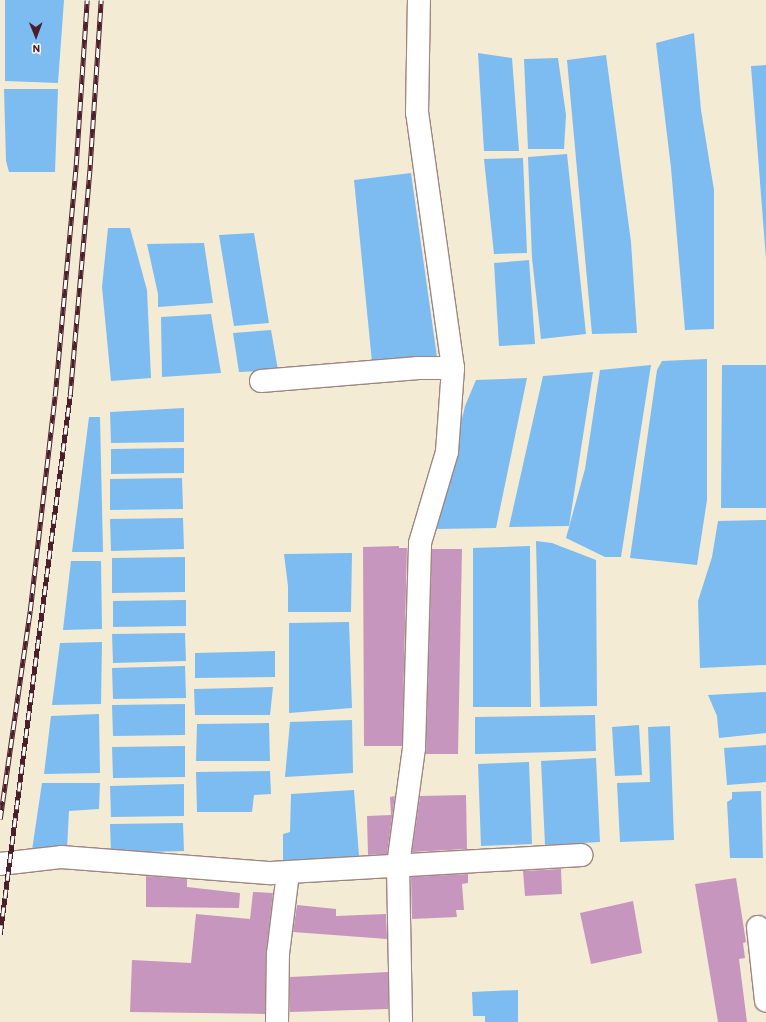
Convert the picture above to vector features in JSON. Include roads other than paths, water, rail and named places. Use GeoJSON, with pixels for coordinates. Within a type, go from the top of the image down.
{"type":"FeatureCollection","features":[{"type":"Feature","properties":{"kind":"street"},"geometry":{"type":"LineString","coordinates":[[401,1022],[398,865],[414,748],[420,543],[447,452],[453,368],[417,113],[420,0]]}},
{"type":"Feature","properties":{"kind":"street"},"geometry":{"type":"LineString","coordinates":[[261,382],[418,368],[453,368]]}},
{"type":"Feature","properties":{"kind":"street"},"geometry":{"type":"LineString","coordinates":[[0,864],[61,857],[288,872],[581,855]]}},
{"type":"Feature","properties":{"kind":"street"},"geometry":{"type":"LineString","coordinates":[[277,1022],[278,954],[288,872]]}},
{"type":"Feature","properties":{"kind":"street"},"geometry":{"type":"LineString","coordinates":[[758,927],[766,1001]]}},
{"type":"Feature","properties":{"kind":"water"},"geometry":{"type":"Polygon","coordinates":[[[5,0],[64,0],[58,83],[5,81],[5,0]]]}},
{"type":"Feature","properties":{"kind":"water"},"geometry":{"type":"Polygon","coordinates":[[[694,33],[701,110],[714,190],[714,329],[685,330],[671,168],[656,43],[694,33]]]}},
{"type":"Feature","properties":{"kind":"water"},"geometry":{"type":"Polygon","coordinates":[[[478,53],[512,58],[519,151],[484,151],[478,53]]]}},
{"type":"Feature","properties":{"kind":"water"},"geometry":{"type":"Polygon","coordinates":[[[606,55],[631,242],[637,333],[592,334],[567,60],[606,55]]]}},
{"type":"Feature","properties":{"kind":"water"},"geometry":{"type":"Polygon","coordinates":[[[558,58],[566,115],[564,149],[528,149],[524,59],[558,58]]]}},
{"type":"Feature","properties":{"kind":"water"},"geometry":{"type":"Polygon","coordinates":[[[766,65],[766,259],[751,66],[766,65]]]}},
{"type":"Feature","properties":{"kind":"water"},"geometry":{"type":"Polygon","coordinates":[[[4,89],[58,89],[55,172],[9,172],[6,161],[4,89]]]}},
{"type":"Feature","properties":{"kind":"water"},"geometry":{"type":"Polygon","coordinates":[[[567,154],[586,334],[541,339],[532,258],[528,157],[567,154]]]}},
{"type":"Feature","properties":{"kind":"water"},"geometry":{"type":"Polygon","coordinates":[[[523,158],[527,253],[494,254],[484,159],[523,158]]]}},
{"type":"Feature","properties":{"kind":"water"},"geometry":{"type":"Polygon","coordinates":[[[411,173],[437,357],[372,362],[354,180],[411,173]]]}},
{"type":"Feature","properties":{"kind":"water"},"geometry":{"type":"Polygon","coordinates":[[[108,228],[130,228],[147,290],[151,378],[111,381],[102,287],[108,228]]]}},
{"type":"Feature","properties":{"kind":"water"},"geometry":{"type":"Polygon","coordinates":[[[254,233],[269,323],[234,326],[219,235],[254,233]]]}},
{"type":"Feature","properties":{"kind":"water"},"geometry":{"type":"Polygon","coordinates":[[[204,243],[213,303],[158,307],[158,294],[147,244],[204,243]]]}},
{"type":"Feature","properties":{"kind":"water"},"geometry":{"type":"Polygon","coordinates":[[[529,260],[535,344],[499,346],[494,263],[529,260]]]}},
{"type":"Feature","properties":{"kind":"water"},"geometry":{"type":"Polygon","coordinates":[[[211,314],[221,373],[162,377],[161,317],[211,314]]]}},
{"type":"Feature","properties":{"kind":"water"},"geometry":{"type":"Polygon","coordinates":[[[271,330],[278,370],[239,372],[233,333],[271,330]]]}},
{"type":"Feature","properties":{"kind":"water"},"geometry":{"type":"Polygon","coordinates":[[[707,359],[707,500],[697,565],[630,558],[657,370],[662,361],[707,359]]]}},
{"type":"Feature","properties":{"kind":"water"},"geometry":{"type":"Polygon","coordinates":[[[651,365],[621,557],[605,557],[566,538],[585,469],[600,370],[651,365]]]}},
{"type":"Feature","properties":{"kind":"water"},"geometry":{"type":"Polygon","coordinates":[[[722,365],[766,365],[766,508],[721,508],[722,365]]]}},
{"type":"Feature","properties":{"kind":"water"},"geometry":{"type":"Polygon","coordinates":[[[593,372],[569,526],[509,527],[543,376],[593,372]]]}},
{"type":"Feature","properties":{"kind":"water"},"geometry":{"type":"Polygon","coordinates":[[[527,378],[496,528],[436,529],[465,406],[476,380],[527,378]]]}},
{"type":"Feature","properties":{"kind":"water"},"geometry":{"type":"Polygon","coordinates":[[[184,408],[184,442],[111,443],[110,412],[184,408]]]}},
{"type":"Feature","properties":{"kind":"water"},"geometry":{"type":"Polygon","coordinates":[[[89,417],[100,417],[103,552],[72,552],[89,417]]]}},
{"type":"Feature","properties":{"kind":"water"},"geometry":{"type":"Polygon","coordinates":[[[184,448],[184,473],[111,474],[111,449],[184,448]]]}},
{"type":"Feature","properties":{"kind":"water"},"geometry":{"type":"Polygon","coordinates":[[[182,478],[183,509],[110,510],[110,479],[182,478]]]}},
{"type":"Feature","properties":{"kind":"water"},"geometry":{"type":"Polygon","coordinates":[[[183,518],[184,549],[111,551],[110,519],[183,518]]]}},
{"type":"Feature","properties":{"kind":"water"},"geometry":{"type":"Polygon","coordinates":[[[766,520],[766,665],[700,668],[698,601],[712,557],[718,521],[766,520]]]}},
{"type":"Feature","properties":{"kind":"water"},"geometry":{"type":"Polygon","coordinates":[[[536,541],[552,543],[596,560],[597,706],[540,707],[536,541]]]}},
{"type":"Feature","properties":{"kind":"water"},"geometry":{"type":"Polygon","coordinates":[[[530,546],[531,707],[473,707],[473,548],[530,546]]]}},
{"type":"Feature","properties":{"kind":"water"},"geometry":{"type":"Polygon","coordinates":[[[352,553],[351,612],[288,612],[288,586],[284,554],[352,553]]]}},
{"type":"Feature","properties":{"kind":"water"},"geometry":{"type":"Polygon","coordinates":[[[185,557],[185,592],[112,593],[112,558],[185,557]]]}},
{"type":"Feature","properties":{"kind":"water"},"geometry":{"type":"Polygon","coordinates":[[[71,561],[101,561],[102,629],[63,630],[71,561]]]}},
{"type":"Feature","properties":{"kind":"water"},"geometry":{"type":"Polygon","coordinates":[[[186,600],[186,626],[113,627],[113,601],[186,600]]]}},
{"type":"Feature","properties":{"kind":"water"},"geometry":{"type":"Polygon","coordinates":[[[349,622],[352,708],[289,713],[289,623],[349,622]]]}},
{"type":"Feature","properties":{"kind":"water"},"geometry":{"type":"Polygon","coordinates":[[[185,633],[186,661],[113,663],[112,634],[185,633]]]}},
{"type":"Feature","properties":{"kind":"water"},"geometry":{"type":"Polygon","coordinates":[[[102,642],[101,704],[52,705],[60,643],[102,642]]]}},
{"type":"Feature","properties":{"kind":"water"},"geometry":{"type":"Polygon","coordinates":[[[275,651],[275,677],[195,678],[195,653],[275,651]]]}},
{"type":"Feature","properties":{"kind":"water"},"geometry":{"type":"Polygon","coordinates":[[[185,666],[186,698],[113,699],[112,668],[185,666]]]}},
{"type":"Feature","properties":{"kind":"water"},"geometry":{"type":"Polygon","coordinates":[[[273,687],[270,715],[195,715],[194,689],[273,687]]]}},
{"type":"Feature","properties":{"kind":"water"},"geometry":{"type":"Polygon","coordinates":[[[766,692],[766,733],[719,738],[717,716],[708,695],[766,692]]]}},
{"type":"Feature","properties":{"kind":"water"},"geometry":{"type":"Polygon","coordinates":[[[185,704],[185,735],[113,736],[112,705],[185,704]]]}},
{"type":"Feature","properties":{"kind":"water"},"geometry":{"type":"Polygon","coordinates":[[[99,714],[100,773],[44,774],[51,716],[99,714]]]}},
{"type":"Feature","properties":{"kind":"water"},"geometry":{"type":"Polygon","coordinates":[[[595,715],[596,751],[475,754],[475,717],[595,715]]]}},
{"type":"Feature","properties":{"kind":"water"},"geometry":{"type":"Polygon","coordinates":[[[352,720],[353,773],[285,777],[290,722],[352,720]]]}},
{"type":"Feature","properties":{"kind":"water"},"geometry":{"type":"Polygon","coordinates":[[[269,723],[270,761],[196,761],[197,724],[269,723]]]}},
{"type":"Feature","properties":{"kind":"water"},"geometry":{"type":"Polygon","coordinates":[[[639,725],[642,775],[615,776],[612,727],[639,725]]]}},
{"type":"Feature","properties":{"kind":"water"},"geometry":{"type":"Polygon","coordinates":[[[670,726],[674,840],[620,842],[617,783],[650,782],[648,727],[670,726]]]}},
{"type":"Feature","properties":{"kind":"water"},"geometry":{"type":"Polygon","coordinates":[[[766,745],[766,782],[727,785],[724,748],[766,745]]]}},
{"type":"Feature","properties":{"kind":"water"},"geometry":{"type":"Polygon","coordinates":[[[185,746],[185,777],[113,778],[112,747],[185,746]]]}},
{"type":"Feature","properties":{"kind":"water"},"geometry":{"type":"Polygon","coordinates":[[[596,758],[600,842],[545,845],[541,761],[596,758]]]}},
{"type":"Feature","properties":{"kind":"water"},"geometry":{"type":"Polygon","coordinates":[[[529,762],[532,844],[481,846],[478,764],[529,762]]]}},
{"type":"Feature","properties":{"kind":"water"},"geometry":{"type":"Polygon","coordinates":[[[270,771],[271,794],[254,795],[252,812],[197,812],[196,772],[270,771]]]}},
{"type":"Feature","properties":{"kind":"water"},"geometry":{"type":"Polygon","coordinates":[[[42,783],[100,783],[99,809],[69,811],[67,849],[32,850],[42,783]]]}},
{"type":"Feature","properties":{"kind":"water"},"geometry":{"type":"Polygon","coordinates":[[[184,784],[184,816],[111,817],[110,786],[184,784]]]}},
{"type":"Feature","properties":{"kind":"water"},"geometry":{"type":"Polygon","coordinates":[[[354,790],[359,856],[283,862],[283,834],[290,832],[291,794],[354,790]]]}},
{"type":"Feature","properties":{"kind":"water"},"geometry":{"type":"Polygon","coordinates":[[[761,791],[763,858],[730,858],[727,802],[732,799],[732,792],[761,791]]]}},
{"type":"Feature","properties":{"kind":"water"},"geometry":{"type":"Polygon","coordinates":[[[183,823],[184,851],[111,853],[110,824],[183,823]]]}},
{"type":"Feature","properties":{"kind":"water"},"geometry":{"type":"Polygon","coordinates":[[[518,990],[518,1022],[485,1022],[485,1016],[473,1016],[472,992],[518,990]]]}},
{"type":"Feature","properties":{"kind":"railway"},"geometry":{"type":"LineString","coordinates":[[0,819],[30,611],[55,396],[76,165],[87,0]]}},
{"type":"Feature","properties":{"kind":"railway"},"geometry":{"type":"LineString","coordinates":[[0,934],[70,395],[90,165],[101,0]]}}]}
